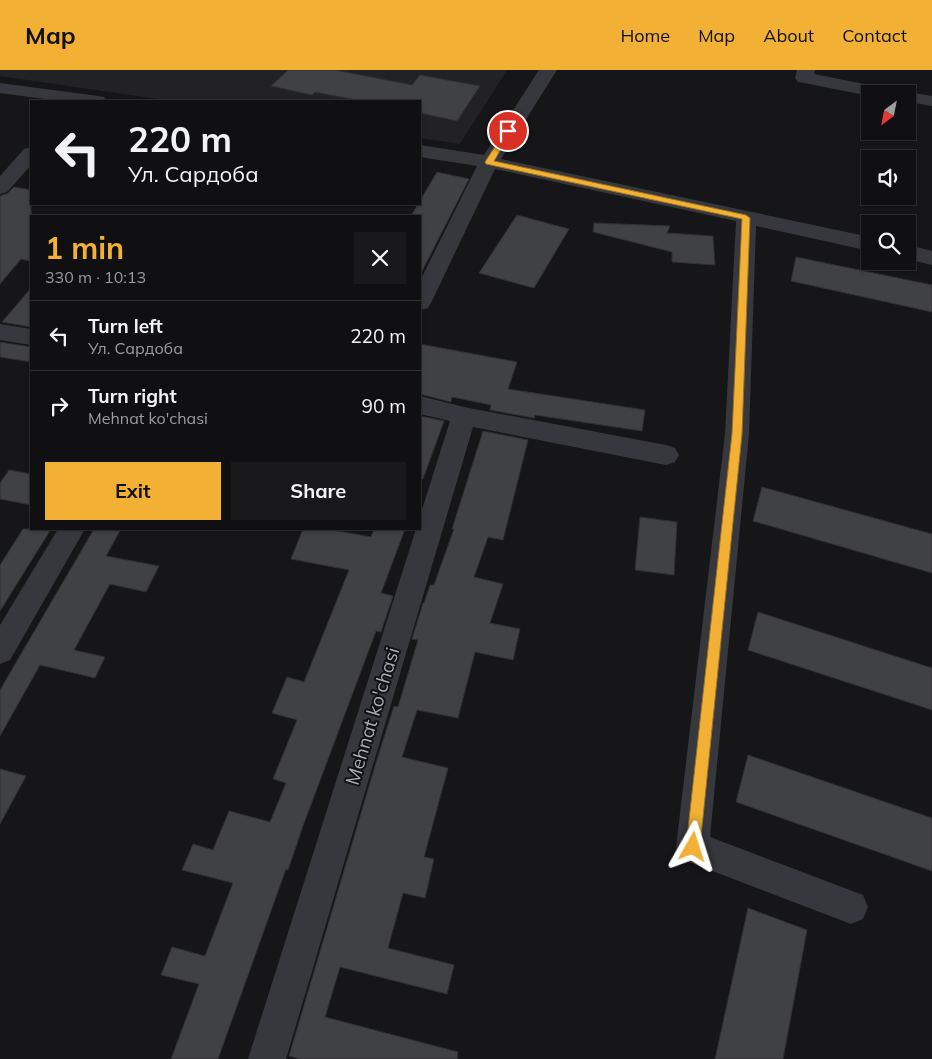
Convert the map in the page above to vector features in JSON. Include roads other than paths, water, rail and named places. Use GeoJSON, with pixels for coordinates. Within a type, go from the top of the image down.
{"type":"FeatureCollection","features":[{"type":"Feature","properties":{"kind":"street"},"geometry":{"type":"LineString","coordinates":[[421,301],[489,162],[548,70]]}},
{"type":"Feature","properties":{"kind":"street"},"geometry":{"type":"LineString","coordinates":[[805,74],[861,87]]}},
{"type":"Feature","properties":{"kind":"street"},"geometry":{"type":"LineString","coordinates":[[0,88],[85,100]]}},
{"type":"Feature","properties":{"kind":"street"},"geometry":{"type":"LineString","coordinates":[[916,99],[932,102]]}},
{"type":"Feature","properties":{"kind":"street"},"geometry":{"type":"LineString","coordinates":[[421,151],[489,162],[861,242]]}},
{"type":"Feature","properties":{"kind":"street"},"geometry":{"type":"LineString","coordinates":[[0,188],[30,154]]}},
{"type":"Feature","properties":{"kind":"street"},"geometry":{"type":"LineString","coordinates":[[746,218],[737,434],[693,847],[851,907]]}},
{"type":"Feature","properties":{"kind":"street"},"geometry":{"type":"LineString","coordinates":[[916,254],[932,258]]}},
{"type":"Feature","properties":{"kind":"street"},"geometry":{"type":"LineString","coordinates":[[0,332],[30,337]]}},
{"type":"Feature","properties":{"kind":"street"},"geometry":{"type":"LineString","coordinates":[[421,405],[464,416],[666,455]]}},
{"type":"Feature","properties":{"kind":"street","name":"Mehnat ko'chasi"},"geometry":{"type":"LineString","coordinates":[[267,1059],[464,416]]}},
{"type":"Feature","properties":{"kind":"street"},"geometry":{"type":"LineString","coordinates":[[0,650],[71,530]]}}]}
